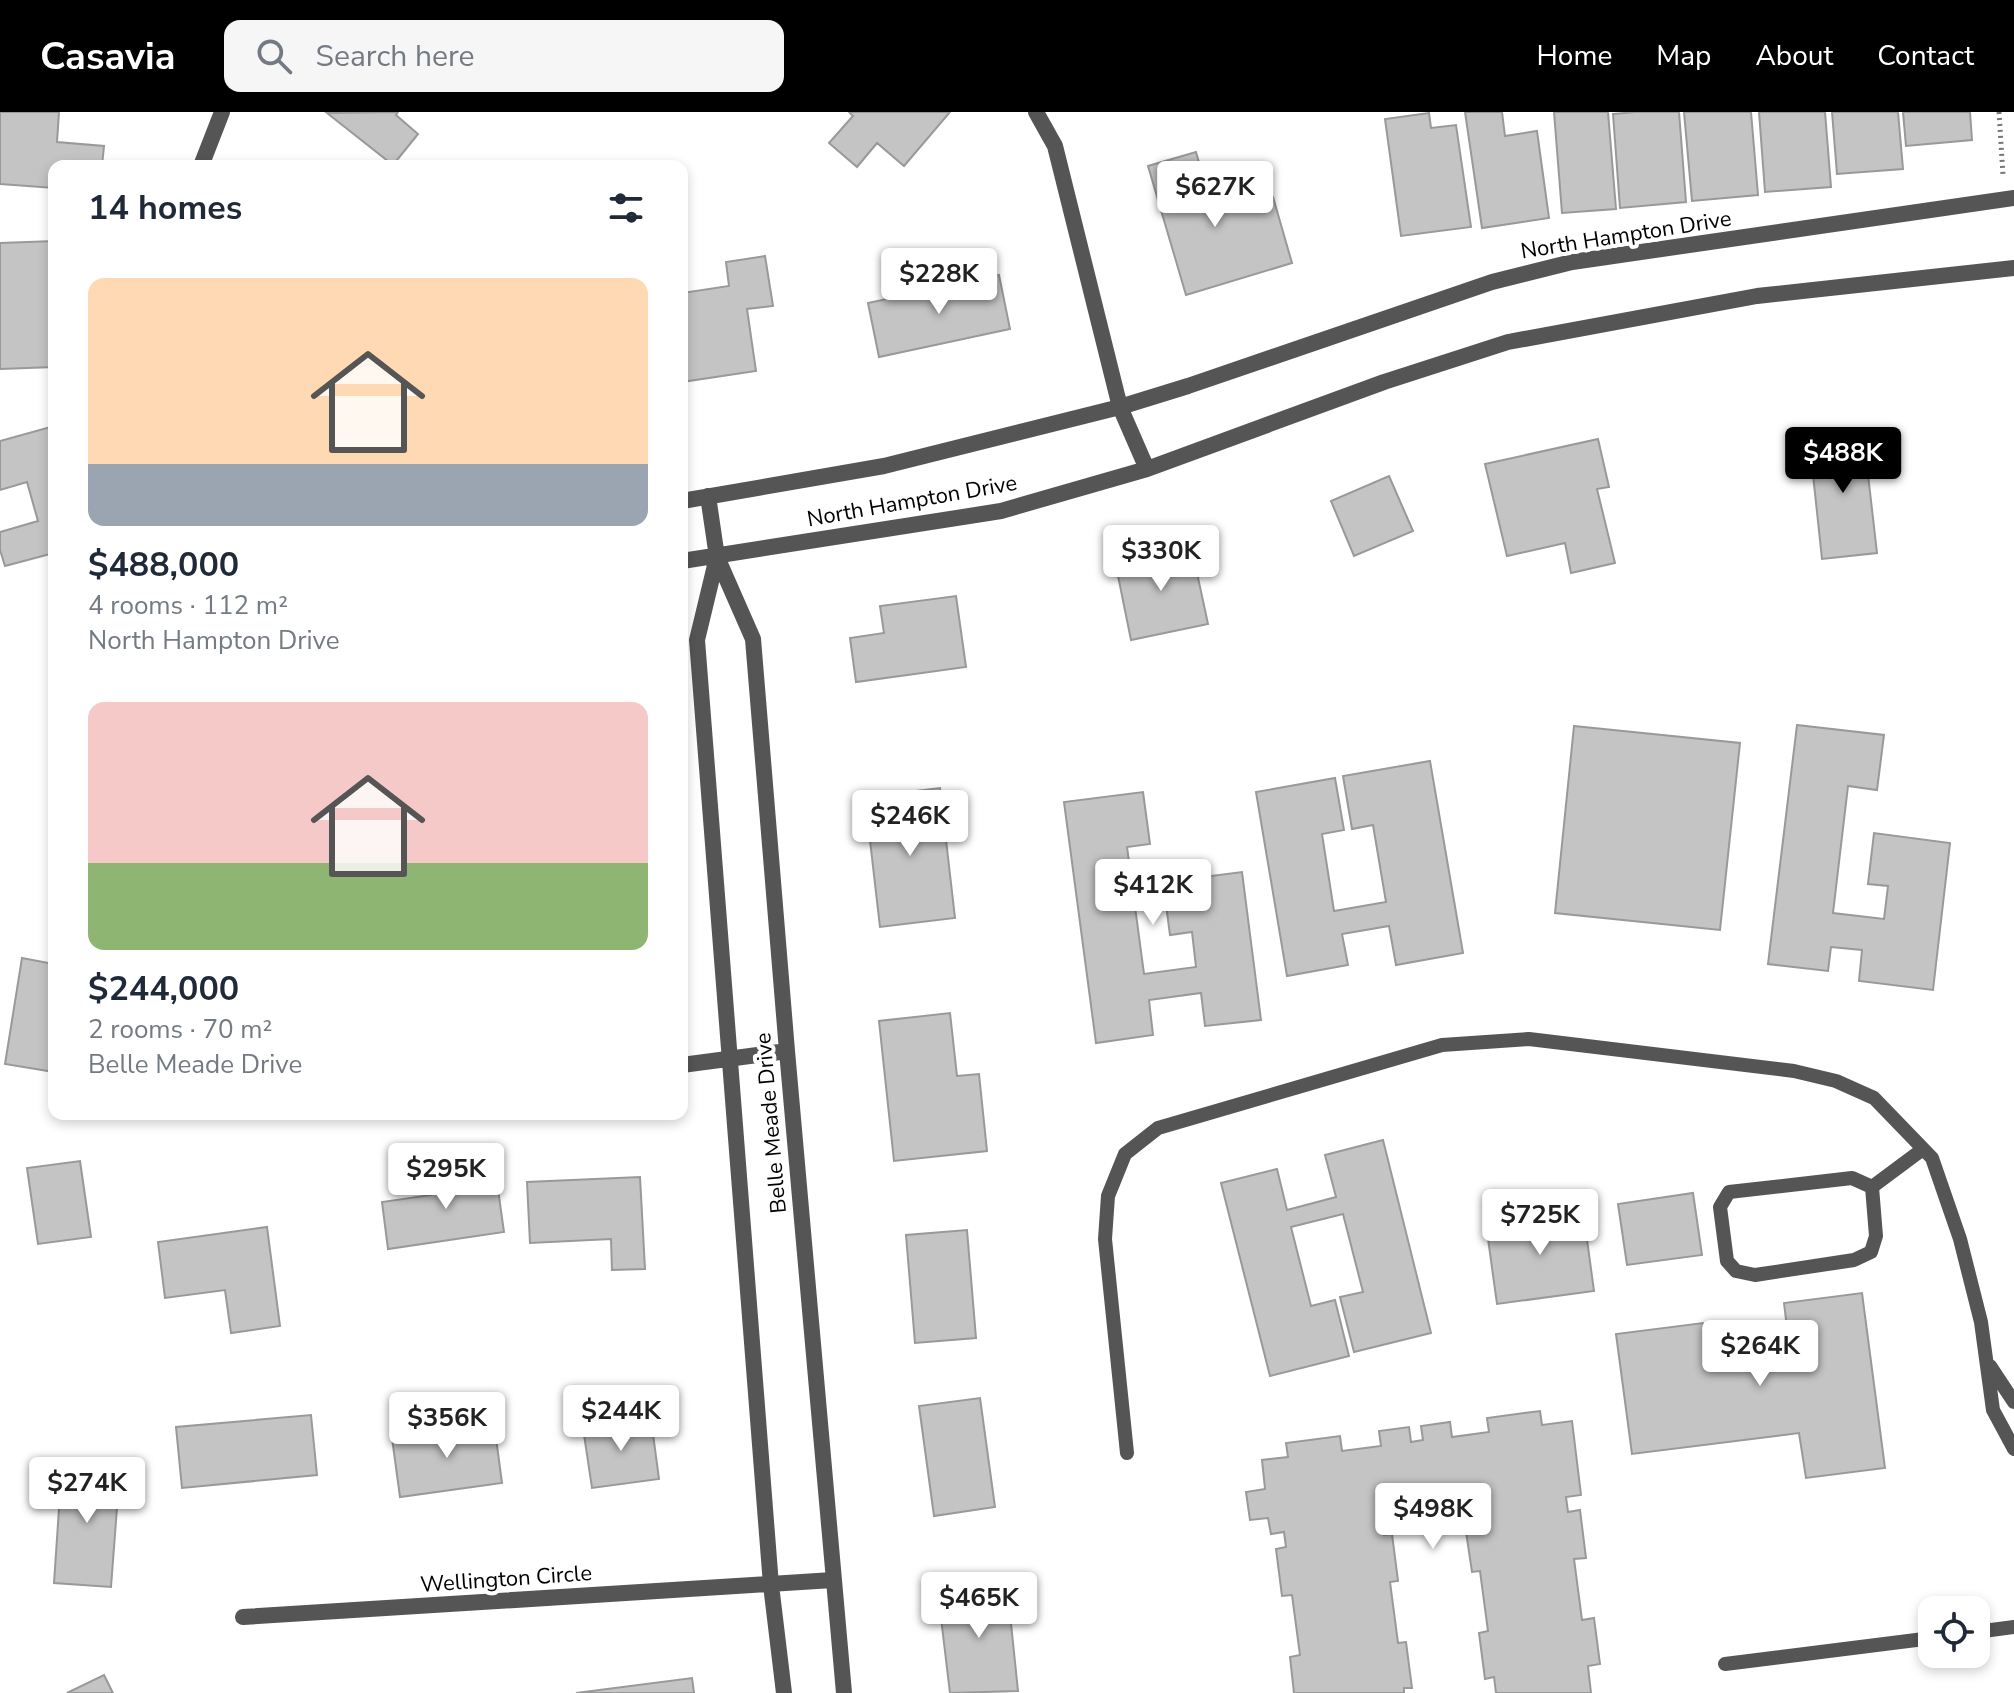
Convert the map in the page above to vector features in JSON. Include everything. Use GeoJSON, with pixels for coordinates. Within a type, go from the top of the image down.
{"type":"FeatureCollection","features":[{"type":"Feature","properties":{"kind":"street"},"geometry":{"type":"LineString","coordinates":[[203,160],[222,112]]}},
{"type":"Feature","properties":{"kind":"street"},"geometry":{"type":"LineString","coordinates":[[1036,112],[1055,146],[1120,407],[1147,469]]}},
{"type":"Feature","properties":{"kind":"street","name":"North Hampton Drive"},"geometry":{"type":"LineString","coordinates":[[688,500],[884,466],[1120,407],[1492,282],[1572,262],[2014,198]]}},
{"type":"Feature","properties":{"kind":"street","name":"North Hampton Drive"},"geometry":{"type":"LineString","coordinates":[[688,560],[1001,511],[1147,469],[1384,382],[1508,342],[1757,296],[2014,268]]}},
{"type":"Feature","properties":{"kind":"street","name":"Belle Meade Drive"},"geometry":{"type":"LineString","coordinates":[[708,496],[717,557],[753,639],[844,1693]]}},
{"type":"Feature","properties":{"kind":"street","name":"Belle Meade Drive"},"geometry":{"type":"LineString","coordinates":[[717,557],[697,640],[771,1585],[784,1693]]}},
{"type":"Feature","properties":{"kind":"street"},"geometry":{"type":"LineString","coordinates":[[688,1064],[787,1051]]}},
{"type":"Feature","properties":{"kind":"street","name":"Wellington Circle"},"geometry":{"type":"LineString","coordinates":[[243,1617],[833,1580]]}},
{"type":"Feature","properties":{"kind":"lane"},"geometry":{"type":"LineString","coordinates":[[1127,1453],[1105,1239],[1108,1196],[1125,1154],[1158,1128],[1442,1045],[1529,1039],[1794,1071],[1836,1081],[1874,1098],[1932,1158],[1960,1239],[1981,1322],[1993,1410],[2014,1449]]}},
{"type":"Feature","properties":{"kind":"lane"},"geometry":{"type":"LineString","coordinates":[[1872,1187],[1923,1149]]}},
{"type":"Feature","properties":{"kind":"lane"},"geometry":{"type":"LineString","coordinates":[[1852,1178],[1872,1187],[1876,1236],[1871,1252],[1854,1260],[1755,1275],[1736,1271],[1727,1261],[1720,1207],[1729,1192],[1852,1178]]}},
{"type":"Feature","properties":{"kind":"lane"},"geometry":{"type":"LineString","coordinates":[[1988,1362],[2014,1402]]}},
{"type":"Feature","properties":{"kind":"lane"},"geometry":{"type":"LineString","coordinates":[[1990,1630],[2014,1627]]}},
{"type":"Feature","properties":{"kind":"lane"},"geometry":{"type":"LineString","coordinates":[[1725,1664],[1918,1640]]}},
{"type":"Feature","properties":{"kind":"building"},"geometry":{"type":"Polygon","coordinates":[[[0,112],[59,112],[57,142],[104,146],[103,160],[48,160],[48,188],[0,184],[0,112]]]}},
{"type":"Feature","properties":{"kind":"building"},"geometry":{"type":"Polygon","coordinates":[[[398,112],[396,115],[418,134],[397,160],[387,160],[327,113],[398,112]]]}},
{"type":"Feature","properties":{"kind":"building"},"geometry":{"type":"Polygon","coordinates":[[[849,112],[950,112],[904,166],[877,143],[857,167],[829,143],[853,116],[849,112]]]}},
{"type":"Feature","properties":{"kind":"building"},"geometry":{"type":"Polygon","coordinates":[[[1465,112],[1502,112],[1505,136],[1537,131],[1549,218],[1482,228],[1465,112]]]}},
{"type":"Feature","properties":{"kind":"building"},"geometry":{"type":"Polygon","coordinates":[[[1554,112],[1608,112],[1616,209],[1562,213],[1554,112]]]}},
{"type":"Feature","properties":{"kind":"building"},"geometry":{"type":"Polygon","coordinates":[[[1679,112],[1686,202],[1620,208],[1613,114],[1679,112]]]}},
{"type":"Feature","properties":{"kind":"building"},"geometry":{"type":"Polygon","coordinates":[[[1684,112],[1751,112],[1758,195],[1692,201],[1684,112]]]}},
{"type":"Feature","properties":{"kind":"building"},"geometry":{"type":"Polygon","coordinates":[[[1759,112],[1825,112],[1831,187],[1765,192],[1759,112]]]}},
{"type":"Feature","properties":{"kind":"building"},"geometry":{"type":"Polygon","coordinates":[[[1832,112],[1898,112],[1903,169],[1837,174],[1832,112]]]}},
{"type":"Feature","properties":{"kind":"building"},"geometry":{"type":"Polygon","coordinates":[[[1903,112],[1970,112],[1972,140],[1906,146],[1903,112]]]}},
{"type":"Feature","properties":{"kind":"building"},"geometry":{"type":"Polygon","coordinates":[[[1429,113],[1431,128],[1456,125],[1471,227],[1401,236],[1385,119],[1429,113]]]}},
{"type":"Feature","properties":{"kind":"building"},"geometry":{"type":"Polygon","coordinates":[[[1196,152],[1214,214],[1273,197],[1292,263],[1186,295],[1148,166],[1196,152]]]}},
{"type":"Feature","properties":{"kind":"building"},"geometry":{"type":"Polygon","coordinates":[[[48,241],[48,367],[0,369],[0,243],[48,241]]]}},
{"type":"Feature","properties":{"kind":"building"},"geometry":{"type":"Polygon","coordinates":[[[765,256],[773,306],[747,309],[756,371],[688,381],[688,292],[729,286],[726,262],[765,256]]]}},
{"type":"Feature","properties":{"kind":"building"},"geometry":{"type":"Polygon","coordinates":[[[999,275],[1010,329],[879,357],[868,303],[999,275]]]}},
{"type":"Feature","properties":{"kind":"building"},"geometry":{"type":"Polygon","coordinates":[[[48,428],[48,555],[5,566],[0,550],[0,532],[38,521],[27,482],[0,490],[0,441],[48,428]]]}},
{"type":"Feature","properties":{"kind":"building"},"geometry":{"type":"Polygon","coordinates":[[[1863,431],[1877,553],[1822,559],[1809,437],[1863,431]]]}},
{"type":"Feature","properties":{"kind":"building"},"geometry":{"type":"Polygon","coordinates":[[[1598,439],[1609,487],[1597,489],[1615,563],[1571,573],[1565,543],[1507,556],[1485,464],[1598,439]]]}},
{"type":"Feature","properties":{"kind":"building"},"geometry":{"type":"Polygon","coordinates":[[[1389,476],[1413,531],[1354,556],[1331,501],[1389,476]]]}},
{"type":"Feature","properties":{"kind":"building"},"geometry":{"type":"Polygon","coordinates":[[[1191,545],[1208,624],[1131,640],[1115,561],[1191,545]]]}},
{"type":"Feature","properties":{"kind":"building"},"geometry":{"type":"Polygon","coordinates":[[[956,596],[966,667],[856,682],[850,638],[884,633],[880,606],[956,596]]]}},
{"type":"Feature","properties":{"kind":"building"},"geometry":{"type":"Polygon","coordinates":[[[1797,725],[1884,735],[1877,790],[1848,786],[1833,913],[1884,919],[1888,886],[1868,884],[1874,833],[1950,843],[1933,990],[1859,981],[1862,950],[1831,947],[1828,971],[1768,964],[1797,725]]]}},
{"type":"Feature","properties":{"kind":"building"},"geometry":{"type":"Polygon","coordinates":[[[1574,726],[1740,743],[1720,930],[1555,913],[1574,726]]]}},
{"type":"Feature","properties":{"kind":"building"},"geometry":{"type":"Polygon","coordinates":[[[1430,761],[1463,953],[1396,965],[1389,926],[1342,934],[1348,965],[1287,976],[1256,792],[1335,778],[1344,830],[1322,834],[1334,911],[1386,902],[1373,825],[1352,829],[1343,776],[1430,761]]]}},
{"type":"Feature","properties":{"kind":"building"},"geometry":{"type":"Polygon","coordinates":[[[940,788],[955,918],[880,927],[865,797],[940,788]]]}},
{"type":"Feature","properties":{"kind":"building"},"geometry":{"type":"Polygon","coordinates":[[[1143,792],[1150,844],[1127,847],[1144,974],[1196,967],[1192,932],[1170,935],[1163,882],[1242,872],[1261,1020],[1205,1026],[1201,993],[1149,1000],[1153,1035],[1096,1043],[1064,802],[1143,792]]]}},
{"type":"Feature","properties":{"kind":"building"},"geometry":{"type":"Polygon","coordinates":[[[22,958],[48,963],[48,1071],[5,1064],[22,958]]]}},
{"type":"Feature","properties":{"kind":"building"},"geometry":{"type":"Polygon","coordinates":[[[950,1013],[957,1076],[979,1074],[987,1151],[894,1161],[879,1021],[950,1013]]]}},
{"type":"Feature","properties":{"kind":"building"},"geometry":{"type":"Polygon","coordinates":[[[1383,1140],[1431,1333],[1354,1352],[1340,1297],[1363,1292],[1343,1214],[1291,1227],[1311,1306],[1335,1300],[1349,1356],[1270,1376],[1221,1183],[1277,1169],[1287,1210],[1336,1197],[1325,1155],[1383,1140]]]}},
{"type":"Feature","properties":{"kind":"building"},"geometry":{"type":"Polygon","coordinates":[[[80,1161],[91,1237],[38,1244],[27,1168],[80,1161]]]}},
{"type":"Feature","properties":{"kind":"building"},"geometry":{"type":"Polygon","coordinates":[[[495,1168],[504,1232],[388,1249],[382,1202],[431,1195],[429,1177],[495,1168]]]}},
{"type":"Feature","properties":{"kind":"building"},"geometry":{"type":"Polygon","coordinates":[[[640,1177],[645,1269],[612,1270],[611,1239],[530,1243],[527,1182],[640,1177]]]}},
{"type":"Feature","properties":{"kind":"building"},"geometry":{"type":"Polygon","coordinates":[[[1693,1193],[1702,1255],[1627,1265],[1618,1204],[1693,1193]]]}},
{"type":"Feature","properties":{"kind":"building"},"geometry":{"type":"Polygon","coordinates":[[[1583,1210],[1594,1291],[1497,1304],[1486,1224],[1583,1210]]]}},
{"type":"Feature","properties":{"kind":"building"},"geometry":{"type":"Polygon","coordinates":[[[267,1227],[280,1326],[231,1333],[225,1290],[165,1298],[158,1242],[267,1227]]]}},
{"type":"Feature","properties":{"kind":"building"},"geometry":{"type":"Polygon","coordinates":[[[967,1230],[976,1338],[915,1343],[906,1235],[967,1230]]]}},
{"type":"Feature","properties":{"kind":"building"},"geometry":{"type":"Polygon","coordinates":[[[1862,1293],[1885,1468],[1806,1478],[1799,1433],[1632,1454],[1616,1334],[1703,1323],[1708,1355],[1789,1344],[1784,1303],[1862,1293]]]}},
{"type":"Feature","properties":{"kind":"building"},"geometry":{"type":"Polygon","coordinates":[[[980,1398],[995,1507],[934,1516],[919,1406],[980,1398]]]}},
{"type":"Feature","properties":{"kind":"building"},"geometry":{"type":"Polygon","coordinates":[[[1540,1411],[1542,1425],[1572,1421],[1581,1495],[1566,1497],[1568,1512],[1580,1510],[1586,1558],[1574,1559],[1582,1620],[1594,1618],[1600,1664],[1588,1666],[1591,1693],[1496,1693],[1494,1677],[1485,1679],[1479,1633],[1488,1631],[1480,1571],[1472,1572],[1465,1525],[1475,1523],[1473,1509],[1382,1520],[1384,1535],[1392,1534],[1398,1581],[1390,1582],[1398,1643],[1406,1642],[1412,1688],[1404,1688],[1404,1693],[1294,1693],[1290,1657],[1300,1655],[1292,1595],[1282,1596],[1276,1549],[1286,1547],[1284,1532],[1271,1534],[1268,1518],[1250,1520],[1246,1492],[1265,1489],[1262,1460],[1288,1457],[1286,1443],[1340,1436],[1342,1451],[1381,1446],[1379,1431],[1409,1427],[1411,1442],[1423,1440],[1421,1426],[1450,1422],[1452,1437],[1489,1432],[1487,1418],[1540,1411]]]}},
{"type":"Feature","properties":{"kind":"building"},"geometry":{"type":"Polygon","coordinates":[[[311,1415],[317,1475],[182,1488],[176,1427],[311,1415]]]}},
{"type":"Feature","properties":{"kind":"building"},"geometry":{"type":"Polygon","coordinates":[[[651,1419],[659,1479],[592,1488],[583,1428],[651,1419]]]}},
{"type":"Feature","properties":{"kind":"building"},"geometry":{"type":"Polygon","coordinates":[[[494,1423],[502,1483],[400,1497],[392,1438],[494,1423]]]}},
{"type":"Feature","properties":{"kind":"building"},"geometry":{"type":"Polygon","coordinates":[[[62,1464],[120,1468],[111,1587],[54,1583],[62,1464]]]}},
{"type":"Feature","properties":{"kind":"building"},"geometry":{"type":"Polygon","coordinates":[[[1007,1585],[1018,1691],[950,1693],[938,1593],[1007,1585]]]}},
{"type":"Feature","properties":{"kind":"building"},"geometry":{"type":"Polygon","coordinates":[[[104,1675],[113,1693],[67,1693],[104,1675]]]}},
{"type":"Feature","properties":{"kind":"building"},"geometry":{"type":"Polygon","coordinates":[[[692,1678],[694,1693],[576,1693],[692,1678]]]}}]}
